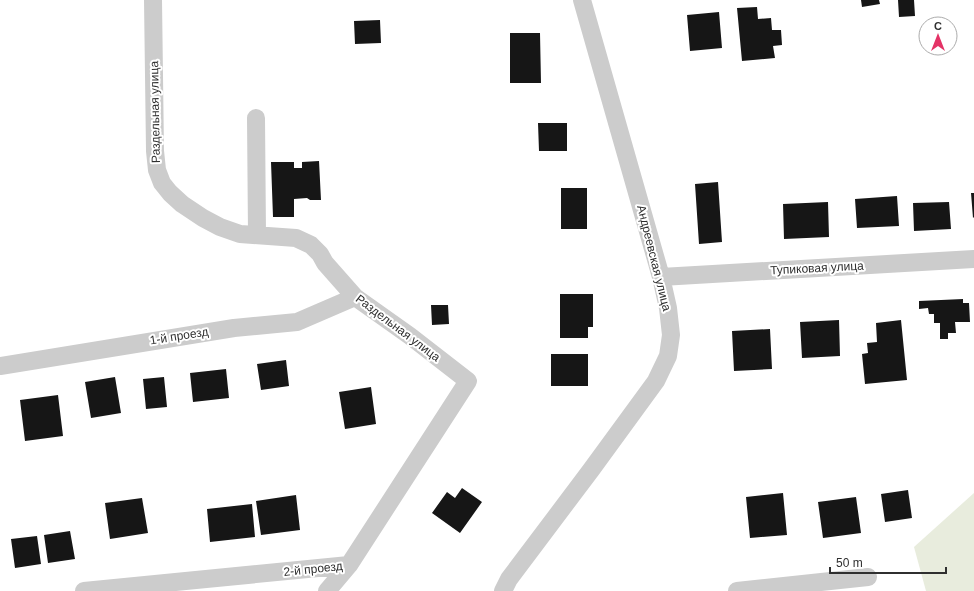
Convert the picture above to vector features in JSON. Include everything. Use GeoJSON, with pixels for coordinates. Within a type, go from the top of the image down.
{"type":"FeatureCollection","features":[{"type":"Feature","properties":{"kind":"street","name":"Раздельная улица"},"geometry":{"type":"LineString","coordinates":[[153,0],[155,150],[157,170],[162,183],[170,193],[182,204],[220,227],[240,234],[296,238],[311,245],[355,297],[410,336],[468,381]]}},
{"type":"Feature","properties":{"kind":"street","name":"Андреевская улица"},"geometry":{"type":"LineString","coordinates":[[503,591],[509,579],[656,381],[668,356],[671,335],[668,308],[661,277],[582,0]]}},
{"type":"Feature","properties":{"kind":"street"},"geometry":{"type":"LineString","coordinates":[[256,118],[257,235]]}},
{"type":"Feature","properties":{"kind":"street","name":"Тупиковая улица"},"geometry":{"type":"LineString","coordinates":[[661,277],[974,259]]}},
{"type":"Feature","properties":{"kind":"street","name":"1-й проезд"},"geometry":{"type":"LineString","coordinates":[[0,366],[234,328],[298,322],[355,297]]}},
{"type":"Feature","properties":{"kind":"street","name":"2-й проезд"},"geometry":{"type":"LineString","coordinates":[[84,591],[349,565],[468,381]]}},
{"type":"Feature","properties":{"kind":"street"},"geometry":{"type":"LineString","coordinates":[[327,591],[349,565]]}},
{"type":"Feature","properties":{"kind":"street"},"geometry":{"type":"LineString","coordinates":[[737,591],[868,577]]}},
{"type":"Feature","properties":{"kind":"shaded area"},"geometry":{"type":"Polygon","coordinates":[[[974,493],[974,591],[926,591],[914,547],[974,493]]]}},
{"type":"Feature","properties":{"kind":"building"},"geometry":{"type":"Polygon","coordinates":[[[861,0],[879,0],[880,4],[862,7],[861,0]]]}},
{"type":"Feature","properties":{"kind":"building"},"geometry":{"type":"Polygon","coordinates":[[[898,0],[914,0],[915,16],[899,17],[898,0]]]}},
{"type":"Feature","properties":{"kind":"building"},"geometry":{"type":"Polygon","coordinates":[[[757,7],[758,19],[771,18],[772,30],[781,30],[782,45],[773,46],[775,58],[742,61],[737,8],[757,7]]]}},
{"type":"Feature","properties":{"kind":"building"},"geometry":{"type":"Polygon","coordinates":[[[719,12],[722,48],[690,51],[687,15],[719,12]]]}},
{"type":"Feature","properties":{"kind":"building"},"geometry":{"type":"Polygon","coordinates":[[[380,20],[381,43],[355,44],[354,21],[380,20]]]}},
{"type":"Feature","properties":{"kind":"building"},"geometry":{"type":"Polygon","coordinates":[[[510,33],[540,33],[541,83],[510,83],[510,33]]]}},
{"type":"Feature","properties":{"kind":"building"},"geometry":{"type":"Polygon","coordinates":[[[538,123],[567,123],[567,151],[539,151],[538,123]]]}},
{"type":"Feature","properties":{"kind":"building"},"geometry":{"type":"Polygon","coordinates":[[[319,161],[321,200],[310,200],[307,198],[294,199],[294,217],[273,217],[271,162],[294,162],[294,168],[302,168],[302,162],[319,161]]]}},
{"type":"Feature","properties":{"kind":"building"},"geometry":{"type":"Polygon","coordinates":[[[718,182],[722,242],[699,244],[695,184],[718,182]]]}},
{"type":"Feature","properties":{"kind":"building"},"geometry":{"type":"Polygon","coordinates":[[[561,188],[587,188],[587,229],[561,229],[561,188]]]}},
{"type":"Feature","properties":{"kind":"building"},"geometry":{"type":"Polygon","coordinates":[[[971,193],[974,193],[973,218],[971,193]]]}},
{"type":"Feature","properties":{"kind":"building"},"geometry":{"type":"Polygon","coordinates":[[[897,196],[899,226],[857,228],[855,199],[897,196]]]}},
{"type":"Feature","properties":{"kind":"building"},"geometry":{"type":"Polygon","coordinates":[[[828,202],[829,237],[784,239],[783,204],[828,202]]]}},
{"type":"Feature","properties":{"kind":"building"},"geometry":{"type":"Polygon","coordinates":[[[949,202],[951,229],[914,231],[913,203],[949,202]]]}},
{"type":"Feature","properties":{"kind":"building"},"geometry":{"type":"Polygon","coordinates":[[[560,294],[593,294],[593,327],[588,327],[588,338],[560,338],[560,294]]]}},
{"type":"Feature","properties":{"kind":"building"},"geometry":{"type":"Polygon","coordinates":[[[963,299],[963,303],[969,303],[970,322],[955,322],[956,333],[948,333],[948,339],[940,339],[940,323],[934,323],[934,314],[929,314],[928,308],[919,309],[919,301],[963,299]]]}},
{"type":"Feature","properties":{"kind":"building"},"geometry":{"type":"Polygon","coordinates":[[[431,305],[448,305],[449,324],[432,325],[431,305]]]}},
{"type":"Feature","properties":{"kind":"building"},"geometry":{"type":"Polygon","coordinates":[[[839,320],[840,356],[802,358],[800,322],[839,320]]]}},
{"type":"Feature","properties":{"kind":"building"},"geometry":{"type":"Polygon","coordinates":[[[901,320],[907,380],[865,384],[862,354],[868,353],[867,343],[877,342],[876,323],[901,320]]]}},
{"type":"Feature","properties":{"kind":"building"},"geometry":{"type":"Polygon","coordinates":[[[770,329],[772,369],[734,371],[732,331],[770,329]]]}},
{"type":"Feature","properties":{"kind":"building"},"geometry":{"type":"Polygon","coordinates":[[[551,354],[588,354],[588,386],[551,386],[551,354]]]}},
{"type":"Feature","properties":{"kind":"building"},"geometry":{"type":"Polygon","coordinates":[[[286,360],[289,386],[261,390],[257,364],[286,360]]]}},
{"type":"Feature","properties":{"kind":"building"},"geometry":{"type":"Polygon","coordinates":[[[226,369],[229,398],[193,402],[190,373],[226,369]]]}},
{"type":"Feature","properties":{"kind":"building"},"geometry":{"type":"Polygon","coordinates":[[[115,377],[121,413],[91,418],[85,382],[115,377]]]}},
{"type":"Feature","properties":{"kind":"building"},"geometry":{"type":"Polygon","coordinates":[[[164,377],[167,407],[146,409],[143,379],[164,377]]]}},
{"type":"Feature","properties":{"kind":"building"},"geometry":{"type":"Polygon","coordinates":[[[371,387],[376,424],[345,429],[339,392],[371,387]]]}},
{"type":"Feature","properties":{"kind":"building"},"geometry":{"type":"Polygon","coordinates":[[[58,395],[63,436],[25,441],[20,400],[58,395]]]}},
{"type":"Feature","properties":{"kind":"building"},"geometry":{"type":"Polygon","coordinates":[[[462,488],[482,502],[460,533],[432,513],[447,492],[455,498],[462,488]]]}},
{"type":"Feature","properties":{"kind":"building"},"geometry":{"type":"Polygon","coordinates":[[[908,490],[912,518],[885,522],[881,494],[908,490]]]}},
{"type":"Feature","properties":{"kind":"building"},"geometry":{"type":"Polygon","coordinates":[[[783,493],[787,535],[750,538],[746,497],[783,493]]]}},
{"type":"Feature","properties":{"kind":"building"},"geometry":{"type":"Polygon","coordinates":[[[296,495],[300,530],[261,535],[256,501],[296,495]]]}},
{"type":"Feature","properties":{"kind":"building"},"geometry":{"type":"Polygon","coordinates":[[[856,497],[861,533],[823,538],[818,502],[856,497]]]}},
{"type":"Feature","properties":{"kind":"building"},"geometry":{"type":"Polygon","coordinates":[[[142,498],[148,533],[110,539],[105,503],[142,498]]]}},
{"type":"Feature","properties":{"kind":"building"},"geometry":{"type":"Polygon","coordinates":[[[252,504],[255,537],[210,542],[207,509],[252,504]]]}},
{"type":"Feature","properties":{"kind":"building"},"geometry":{"type":"Polygon","coordinates":[[[70,531],[75,559],[48,563],[44,535],[70,531]]]}},
{"type":"Feature","properties":{"kind":"building"},"geometry":{"type":"Polygon","coordinates":[[[37,536],[41,564],[15,568],[11,539],[37,536]]]}}]}
